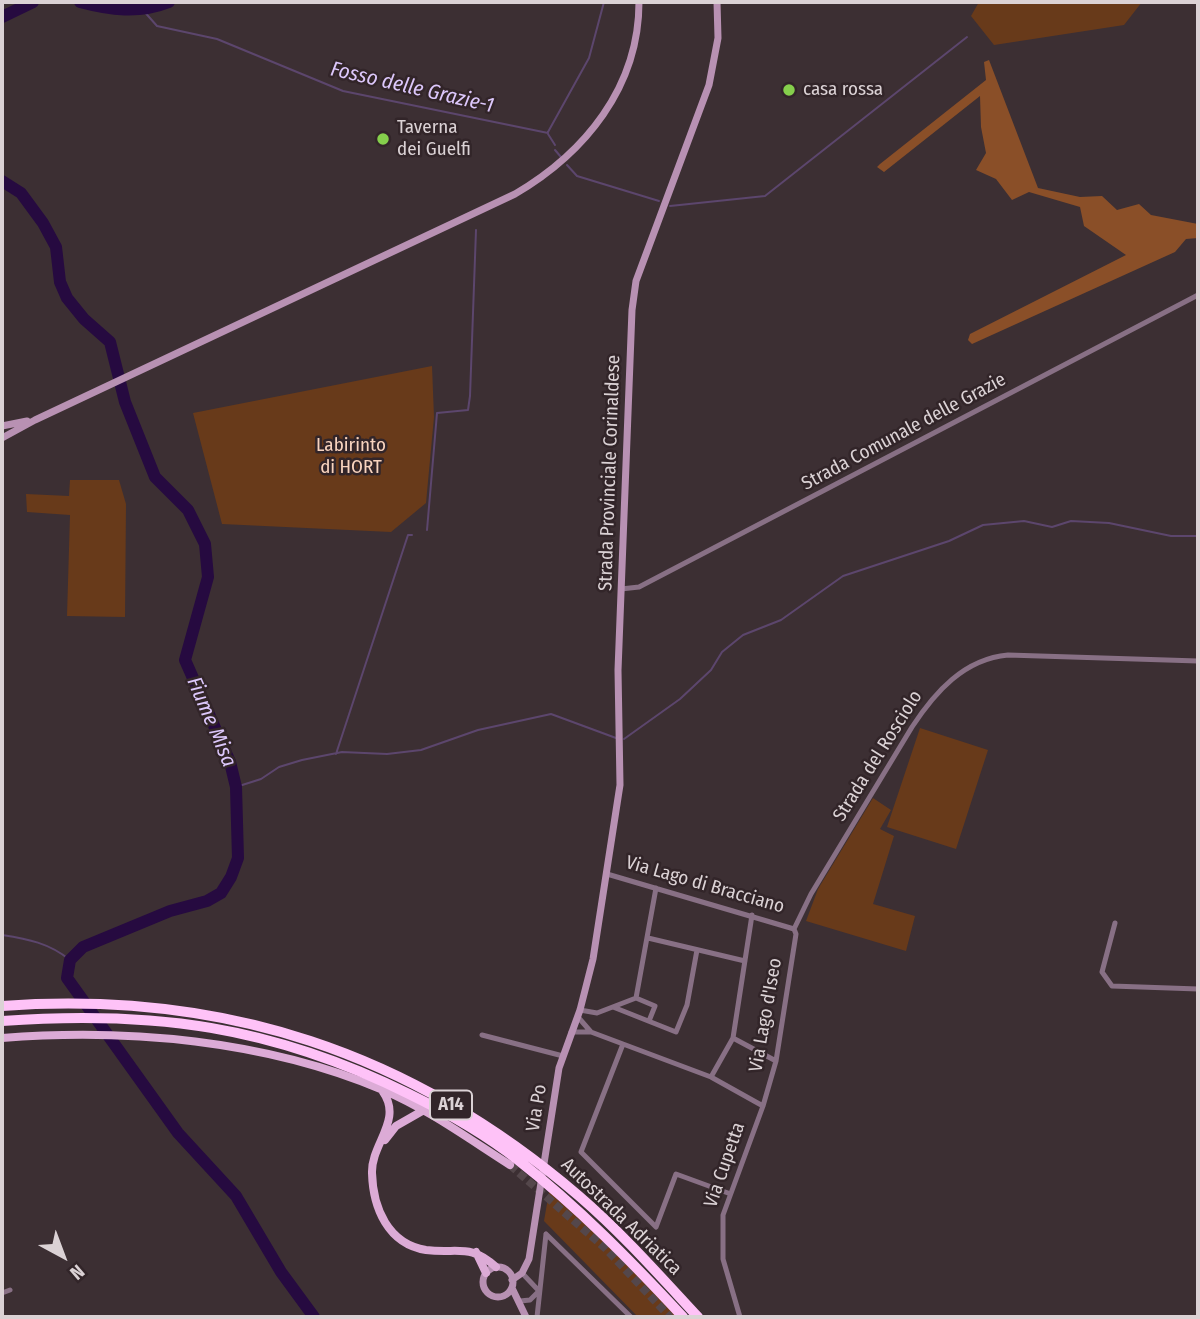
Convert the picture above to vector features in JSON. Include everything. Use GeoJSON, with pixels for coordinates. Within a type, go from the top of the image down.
{"type":"FeatureCollection","features":[{"type":"Feature","properties":{"kind":"highway","name":"Autostrada Adriatica"},"geometry":{"type":"LineString","coordinates":[[2,1006],[44,1003],[141,1004],[213,1016],[311,1040],[385,1070],[438,1097],[523,1151],[580,1197],[698,1317]]}},
{"type":"Feature","properties":{"kind":"highway","name":"Autostrada Adriatica"},"geometry":{"type":"LineString","coordinates":[[2,1021],[50,1018],[211,1026],[272,1039],[348,1065],[432,1105],[516,1158],[572,1205],[683,1317]]}},
{"type":"Feature","properties":{"kind":"main road"},"geometry":{"type":"LineString","coordinates":[[2,1038],[57,1033],[157,1038],[256,1051],[344,1075],[382,1089],[424,1110],[510,1165]]}},
{"type":"Feature","properties":{"kind":"main road"},"geometry":{"type":"LineString","coordinates":[[382,1089],[391,1108],[372,1165],[377,1211],[396,1235],[422,1249],[476,1252],[496,1268]]}},
{"type":"Feature","properties":{"kind":"main road"},"geometry":{"type":"LineString","coordinates":[[391,1108],[405,1100]]}},
{"type":"Feature","properties":{"kind":"main road"},"geometry":{"type":"LineString","coordinates":[[405,1100],[407,1118]]}},
{"type":"Feature","properties":{"kind":"main road"},"geometry":{"type":"LineString","coordinates":[[379,1148],[407,1118],[424,1110]]}},
{"type":"Feature","properties":{"kind":"main road"},"geometry":{"type":"LineString","coordinates":[[476,1252],[486,1273]]}},
{"type":"Feature","properties":{"kind":"street"},"geometry":{"type":"LineString","coordinates":[[2,439],[68,404],[515,194],[545,176],[593,132],[609,107],[630,58],[639,2]]}},
{"type":"Feature","properties":{"kind":"street","name":"Strada Provinciale Corinaldese"},"geometry":{"type":"LineString","coordinates":[[593,959],[621,762],[618,696],[632,310],[636,281],[709,85],[718,38],[717,2]]}},
{"type":"Feature","properties":{"kind":"street","name":"Strada Comunale delle Grazie"},"geometry":{"type":"LineString","coordinates":[[621,589],[639,587],[1198,295]]}},
{"type":"Feature","properties":{"kind":"street"},"geometry":{"type":"LineString","coordinates":[[2,426],[35,420]]}},
{"type":"Feature","properties":{"kind":"street","name":"Strada del Rosciolo"},"geometry":{"type":"LineString","coordinates":[[794,929],[811,894],[912,727],[930,700],[964,670],[983,659],[1008,655],[1198,661]]}},
{"type":"Feature","properties":{"kind":"street","name":"Via Lago di Bracciano"},"geometry":{"type":"LineString","coordinates":[[607,874],[794,929]]}},
{"type":"Feature","properties":{"kind":"street"},"geometry":{"type":"LineString","coordinates":[[636,998],[656,888]]}},
{"type":"Feature","properties":{"kind":"street"},"geometry":{"type":"LineString","coordinates":[[711,1077],[733,1038],[752,915]]}},
{"type":"Feature","properties":{"kind":"street"},"geometry":{"type":"LineString","coordinates":[[1115,923],[1102,972],[1108,983],[1112,986],[1198,989]]}},
{"type":"Feature","properties":{"kind":"street","name":"Via Lago d'Iseo"},"geometry":{"type":"LineString","coordinates":[[763,1106],[776,1061],[796,934],[794,929]]}},
{"type":"Feature","properties":{"kind":"street"},"geometry":{"type":"LineString","coordinates":[[648,938],[745,961]]}},
{"type":"Feature","properties":{"kind":"street"},"geometry":{"type":"LineString","coordinates":[[613,1007],[676,1032],[687,1005],[697,950]]}},
{"type":"Feature","properties":{"kind":"street","name":"Via Po"},"geometry":{"type":"LineString","coordinates":[[524,1269],[563,1056],[579,1014],[593,959]]}},
{"type":"Feature","properties":{"kind":"street"},"geometry":{"type":"LineString","coordinates":[[579,1014],[597,1013],[636,998],[655,1006],[649,1021]]}},
{"type":"Feature","properties":{"kind":"street"},"geometry":{"type":"LineString","coordinates":[[579,1014],[591,1032]]}},
{"type":"Feature","properties":{"kind":"street"},"geometry":{"type":"LineString","coordinates":[[571,1032],[591,1032],[711,1077],[763,1106]]}},
{"type":"Feature","properties":{"kind":"street"},"geometry":{"type":"LineString","coordinates":[[482,1035],[563,1056]]}},
{"type":"Feature","properties":{"kind":"street"},"geometry":{"type":"LineString","coordinates":[[733,1038],[776,1061]]}},
{"type":"Feature","properties":{"kind":"street"},"geometry":{"type":"LineString","coordinates":[[623,1044],[581,1152],[656,1227],[676,1174],[728,1193]]}},
{"type":"Feature","properties":{"kind":"street","name":"Via Cupetta"},"geometry":{"type":"LineString","coordinates":[[740,1317],[721,1240],[728,1193],[763,1106]]}},
{"type":"Feature","properties":{"kind":"street"},"geometry":{"type":"LineString","coordinates":[[537,1317],[547,1234],[631,1317]]}},
{"type":"Feature","properties":{"kind":"street"},"geometry":{"type":"LineString","coordinates":[[524,1269],[507,1271],[496,1268],[486,1273],[483,1284],[487,1293],[520,1301],[530,1300],[539,1291]]}},
{"type":"Feature","properties":{"kind":"street"},"geometry":{"type":"LineString","coordinates":[[502,1297],[524,1269]]}},
{"type":"Feature","properties":{"kind":"street"},"geometry":{"type":"LineString","coordinates":[[524,1269],[539,1291]]}},
{"type":"Feature","properties":{"kind":"street"},"geometry":{"type":"LineString","coordinates":[[507,1271],[526,1317]]}},
{"type":"Feature","properties":{"kind":"street"},"geometry":{"type":"LineString","coordinates":[[2,1293],[10,1290]]}},
{"type":"Feature","properties":{"kind":"green space"},"geometry":{"type":"Polygon","coordinates":[[[979,2],[1142,2],[1124,25],[994,45],[971,16],[979,2]]]}},
{"type":"Feature","properties":{"kind":"green space","name":"Labirinto di HORT"},"geometry":{"type":"Polygon","coordinates":[[[432,366],[434,417],[426,503],[391,532],[222,524],[193,413],[432,366]]]}},
{"type":"Feature","properties":{"kind":"green space"},"geometry":{"type":"Polygon","coordinates":[[[70,480],[119,480],[126,504],[125,617],[67,616],[70,515],[27,512],[26,494],[69,496],[70,480]]]}},
{"type":"Feature","properties":{"kind":"green space"},"geometry":{"type":"Polygon","coordinates":[[[920,728],[988,750],[956,849],[887,827],[920,728]]]}},
{"type":"Feature","properties":{"kind":"green space"},"geometry":{"type":"Polygon","coordinates":[[[873,798],[891,810],[880,829],[894,836],[873,904],[915,916],[906,951],[806,921],[818,889],[873,798]]]}},
{"type":"Feature","properties":{"kind":"green space"},"geometry":{"type":"Polygon","coordinates":[[[549,1192],[595,1233],[678,1317],[638,1317],[544,1221],[549,1192]]]}},
{"type":"Feature","properties":{"kind":"shaded area"},"geometry":{"type":"Polygon","coordinates":[[[989,60],[1038,188],[1080,197],[1102,196],[1117,210],[1139,204],[1151,215],[1198,224],[1198,238],[1186,239],[1175,252],[972,344],[968,340],[970,334],[1126,255],[1084,226],[1080,207],[1029,192],[1012,200],[996,179],[976,170],[986,153],[981,127],[980,96],[884,172],[877,167],[986,80],[984,62],[989,60]]]}},
{"type":"Feature","properties":{"kind":"waterway","name":"Fiume Misa"},"geometry":{"type":"LineString","coordinates":[[2,17],[33,2]]}},
{"type":"Feature","properties":{"kind":"waterway","name":"Fiume Misa"},"geometry":{"type":"LineString","coordinates":[[80,2],[124,10],[169,2]]}},
{"type":"Feature","properties":{"kind":"waterway","name":"Fosso delle Grazie-1"},"geometry":{"type":"LineString","coordinates":[[548,132],[589,58],[604,2]]}},
{"type":"Feature","properties":{"kind":"waterway","name":"Fosso delle Grazie-1"},"geometry":{"type":"LineString","coordinates":[[142,9],[157,26],[217,39],[343,91],[548,133]]}},
{"type":"Feature","properties":{"kind":"waterway"},"geometry":{"type":"LineString","coordinates":[[670,206],[765,196],[967,37]]}},
{"type":"Feature","properties":{"kind":"waterway"},"geometry":{"type":"LineString","coordinates":[[548,134],[555,145]]}},
{"type":"Feature","properties":{"kind":"waterway"},"geometry":{"type":"LineString","coordinates":[[555,150],[561,157]]}},
{"type":"Feature","properties":{"kind":"waterway"},"geometry":{"type":"LineString","coordinates":[[567,165],[577,176],[659,201]]}},
{"type":"Feature","properties":{"kind":"waterway","name":"Fiume Misa"},"geometry":{"type":"LineString","coordinates":[[2,181],[21,193],[43,223],[56,247],[60,282],[67,298],[84,319],[110,342],[125,402],[155,477],[188,510],[205,544],[208,577],[185,660],[230,762],[236,787],[238,858],[221,893],[207,901],[170,911],[83,947],[70,960],[67,978],[178,1133],[236,1196],[281,1272],[314,1317]]}},
{"type":"Feature","properties":{"kind":"waterway"},"geometry":{"type":"LineString","coordinates":[[427,530],[437,413],[468,410],[476,230]]}},
{"type":"Feature","properties":{"kind":"waterway"},"geometry":{"type":"LineString","coordinates":[[624,739],[680,699],[711,670],[722,652],[743,635],[781,620],[843,576],[949,541],[983,525],[1024,521],[1052,527],[1071,521],[1109,523],[1171,536],[1198,536]]}},
{"type":"Feature","properties":{"kind":"waterway"},"geometry":{"type":"LineString","coordinates":[[336,754],[408,535],[412,535]]}},
{"type":"Feature","properties":{"kind":"waterway"},"geometry":{"type":"LineString","coordinates":[[236,787],[261,779],[279,767],[302,760],[342,752],[387,754],[421,750],[478,730],[551,714],[616,738]]}},
{"type":"Feature","properties":{"kind":"waterway"},"geometry":{"type":"LineString","coordinates":[[2,935],[38,943],[54,949],[70,960]]}},
{"type":"Feature","properties":{"kind":"tunnel"},"geometry":{"type":"LineString","coordinates":[[510,1165],[605,1248],[670,1317]]}},
{"type":"Feature","properties":{"kind":"place","name":"casa rossa"},"geometry":{"type":"Point","coordinates":[789,90]}},
{"type":"Feature","properties":{"kind":"place","name":"Taverna dei Guelfi"},"geometry":{"type":"Point","coordinates":[383,139]}}]}
